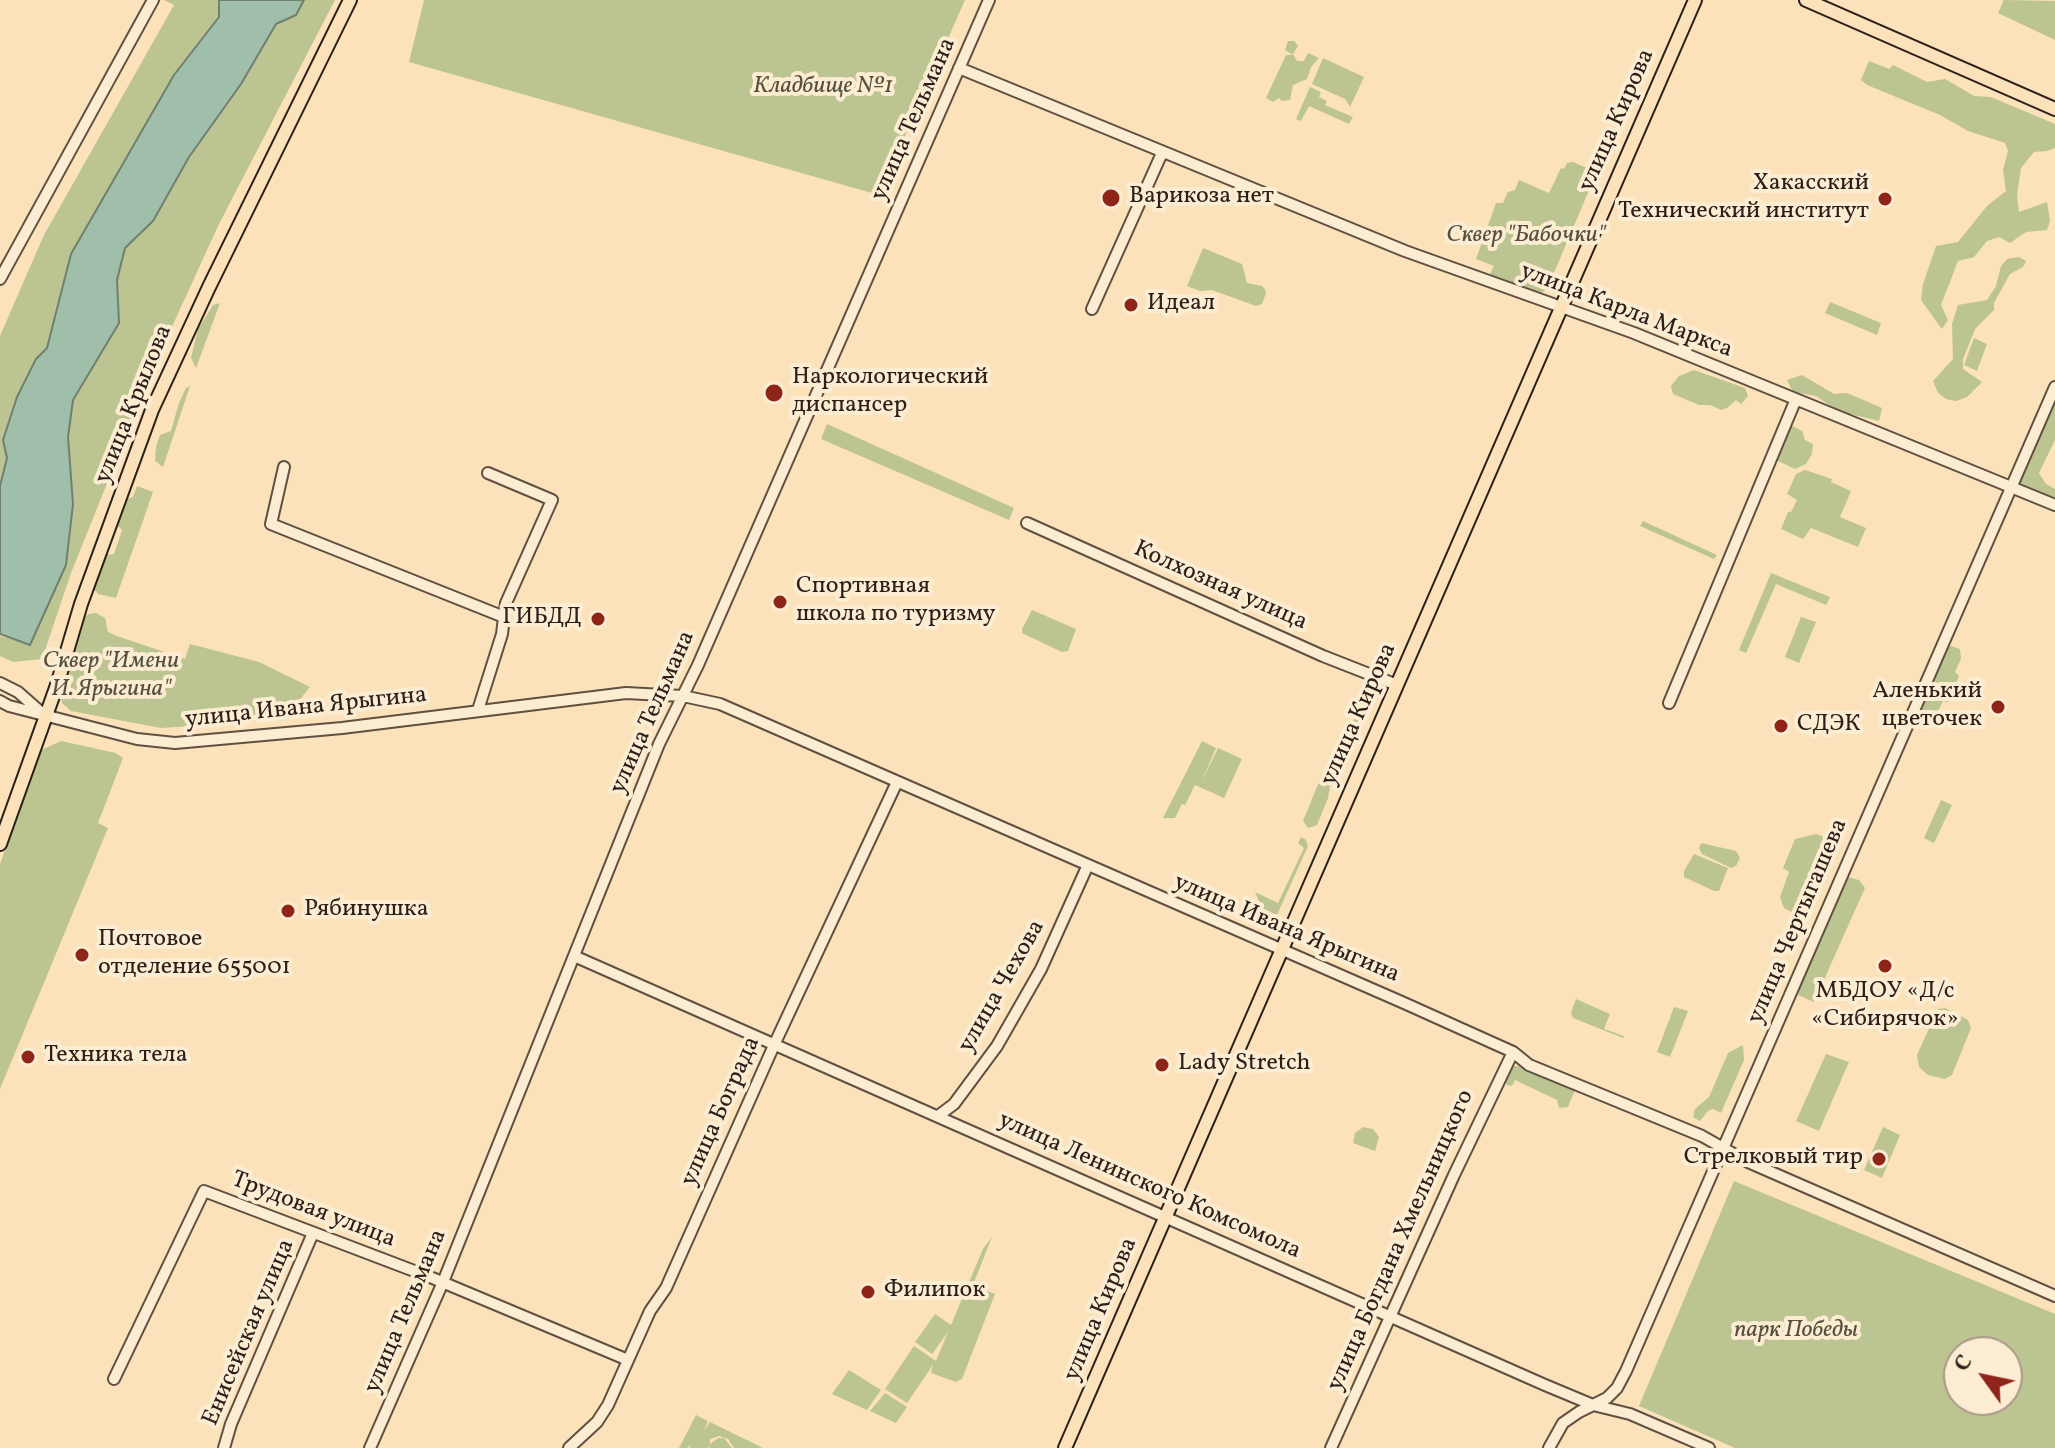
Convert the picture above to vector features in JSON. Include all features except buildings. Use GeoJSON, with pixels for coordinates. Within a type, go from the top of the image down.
{"type":"FeatureCollection","features":[{"type":"Feature","properties":{"kind":"main road","name":"улица Крылова"},"geometry":{"type":"LineString","coordinates":[[0,844],[81,604],[152,410],[350,0]]}},
{"type":"Feature","properties":{"kind":"main road","name":"улица Кирова"},"geometry":{"type":"LineString","coordinates":[[1065,1448],[1695,0]]}},
{"type":"Feature","properties":{"kind":"main road"},"geometry":{"type":"LineString","coordinates":[[1806,0],[2055,109]]}},
{"type":"Feature","properties":{"kind":"street"},"geometry":{"type":"LineString","coordinates":[[0,279],[153,0]]}},
{"type":"Feature","properties":{"kind":"street","name":"улица Тельмана"},"geometry":{"type":"LineString","coordinates":[[370,1448],[443,1282],[659,744],[683,696],[989,0]]}},
{"type":"Feature","properties":{"kind":"street","name":"улица Карла Маркса"},"geometry":{"type":"LineString","coordinates":[[959,68],[1405,251],[1634,333],[2055,505]]}},
{"type":"Feature","properties":{"kind":"street"},"geometry":{"type":"LineString","coordinates":[[1092,309],[1162,153]]}},
{"type":"Feature","properties":{"kind":"street","name":"улица Чертыгашева"},"geometry":{"type":"LineString","coordinates":[[1549,1448],[1563,1423],[1607,1398],[1621,1382],[2055,387]]}},
{"type":"Feature","properties":{"kind":"street"},"geometry":{"type":"LineString","coordinates":[[1669,703],[1796,399]]}},
{"type":"Feature","properties":{"kind":"street"},"geometry":{"type":"LineString","coordinates":[[284,467],[271,524],[504,617]]}},
{"type":"Feature","properties":{"kind":"street"},"geometry":{"type":"LineString","coordinates":[[478,710],[502,634],[506,603],[552,500],[488,473]]}},
{"type":"Feature","properties":{"kind":"street","name":"Колхозная улица"},"geometry":{"type":"LineString","coordinates":[[1027,523],[1323,656],[1397,685]]}},
{"type":"Feature","properties":{"kind":"street"},"geometry":{"type":"LineString","coordinates":[[0,683],[18,692],[45,716]]}},
{"type":"Feature","properties":{"kind":"street","name":"улица Ивана Ярыгина"},"geometry":{"type":"LineString","coordinates":[[0,701],[45,716],[137,739],[175,743],[342,728],[626,693],[683,696],[720,704],[1513,1052],[1529,1065],[1702,1136],[1748,1162],[2055,1296]]}},
{"type":"Feature","properties":{"kind":"street","name":"улица Бограда"},"geometry":{"type":"LineString","coordinates":[[569,1448],[603,1415],[650,1311],[666,1288],[775,1043],[897,782]]}},
{"type":"Feature","properties":{"kind":"street","name":"улица Чехова"},"geometry":{"type":"LineString","coordinates":[[938,1116],[954,1104],[997,1046],[1041,969],[1087,867]]}},
{"type":"Feature","properties":{"kind":"street","name":"улица Ленинского Комсомола"},"geometry":{"type":"LineString","coordinates":[[574,956],[1593,1405],[1630,1414],[1709,1448]]}},
{"type":"Feature","properties":{"kind":"street","name":"улица Богдана Хмельницкого"},"geometry":{"type":"LineString","coordinates":[[1331,1448],[1513,1052]]}},
{"type":"Feature","properties":{"kind":"street","name":"Трудовая улица"},"geometry":{"type":"LineString","coordinates":[[114,1379],[204,1191],[443,1282],[628,1360]]}},
{"type":"Feature","properties":{"kind":"street","name":"Енисейская улица"},"geometry":{"type":"LineString","coordinates":[[224,1448],[231,1424],[313,1233]]}},
{"type":"Feature","properties":{"kind":"green space"},"geometry":{"type":"Polygon","coordinates":[[[164,0],[219,0],[219,17],[174,75],[71,254],[47,348],[36,359],[17,397],[3,439],[7,458],[0,486],[0,336],[44,235],[174,5],[164,0]]]}},
{"type":"Feature","properties":{"kind":"green space"},"geometry":{"type":"Polygon","coordinates":[[[304,0],[335,0],[218,226],[155,364],[71,573],[42,659],[13,662],[0,656],[0,636],[30,644],[73,504],[68,437],[73,400],[119,323],[117,280],[125,247],[153,221],[189,157],[241,84],[276,24],[296,15],[304,0]]]}},
{"type":"Feature","properties":{"kind":"green space","name":"Кладбище №1"},"geometry":{"type":"Polygon","coordinates":[[[424,0],[965,0],[879,195],[409,62],[424,0]]]}},
{"type":"Feature","properties":{"kind":"green space"},"geometry":{"type":"Polygon","coordinates":[[[2004,0],[2055,1],[2055,40],[1998,13],[2004,0]]]}},
{"type":"Feature","properties":{"kind":"green space"},"geometry":{"type":"Polygon","coordinates":[[[1288,41],[1294,41],[1298,46],[1293,54],[1297,61],[1304,61],[1308,53],[1319,58],[1311,67],[1307,79],[1293,85],[1290,100],[1282,101],[1279,98],[1273,102],[1266,98],[1286,55],[1293,55],[1285,50],[1288,41]]]}},
{"type":"Feature","properties":{"kind":"green space"},"geometry":{"type":"Polygon","coordinates":[[[1323,58],[1364,77],[1350,107],[1345,99],[1312,84],[1323,58]]]}},
{"type":"Feature","properties":{"kind":"green space"},"geometry":{"type":"Polygon","coordinates":[[[1869,61],[1889,69],[1893,65],[1927,82],[1945,79],[1974,96],[1991,97],[2055,124],[2055,148],[2034,152],[2021,168],[2017,195],[2019,212],[2047,202],[2050,221],[2047,230],[2026,232],[2010,243],[1999,237],[1987,241],[1974,257],[1958,261],[1941,305],[1948,320],[1942,329],[1921,300],[1936,246],[1958,242],[1987,206],[2006,191],[2003,170],[2008,151],[2005,143],[1968,131],[1940,115],[1867,85],[1861,80],[1869,61]]]}},
{"type":"Feature","properties":{"kind":"green space"},"geometry":{"type":"Polygon","coordinates":[[[1310,87],[1321,92],[1319,97],[1327,101],[1325,105],[1353,117],[1349,124],[1309,106],[1301,121],[1296,119],[1310,87]]]}},
{"type":"Feature","properties":{"kind":"green space","name":"Сквер \"Бабочки\""},"geometry":{"type":"Polygon","coordinates":[[[1573,162],[1589,169],[1595,176],[1548,287],[1536,293],[1489,276],[1494,266],[1476,259],[1496,203],[1503,203],[1508,192],[1515,190],[1519,180],[1549,193],[1561,168],[1573,162]]]}},
{"type":"Feature","properties":{"kind":"green space"},"geometry":{"type":"Polygon","coordinates":[[[1203,248],[1242,264],[1247,283],[1265,289],[1262,304],[1256,306],[1212,290],[1200,291],[1187,286],[1203,248]]]}},
{"type":"Feature","properties":{"kind":"green space"},"geometry":{"type":"Polygon","coordinates":[[[2019,257],[2026,261],[2023,267],[2010,274],[1994,303],[1994,310],[1975,329],[1963,359],[1963,369],[1982,382],[1967,397],[1956,401],[1946,399],[1938,393],[1933,381],[1953,359],[1952,324],[1958,305],[1987,300],[1996,286],[2001,266],[2007,259],[2019,257]]]}},
{"type":"Feature","properties":{"kind":"green space"},"geometry":{"type":"Polygon","coordinates":[[[1830,302],[1881,323],[1877,335],[1825,313],[1830,302]]]}},
{"type":"Feature","properties":{"kind":"green space"},"geometry":{"type":"Polygon","coordinates":[[[220,303],[196,368],[191,358],[198,329],[213,305],[220,303]]]}},
{"type":"Feature","properties":{"kind":"green space"},"geometry":{"type":"Polygon","coordinates":[[[1974,338],[1987,344],[1977,371],[1964,365],[1974,338]]]}},
{"type":"Feature","properties":{"kind":"green space"},"geometry":{"type":"Polygon","coordinates":[[[1694,370],[1745,388],[1748,396],[1741,404],[1736,400],[1721,410],[1673,394],[1671,386],[1679,376],[1694,370]]]}},
{"type":"Feature","properties":{"kind":"green space"},"geometry":{"type":"Polygon","coordinates":[[[1802,375],[1834,394],[1847,393],[1882,408],[1879,421],[1838,411],[1816,396],[1793,392],[1787,380],[1802,375]]]}},
{"type":"Feature","properties":{"kind":"green space"},"geometry":{"type":"Polygon","coordinates":[[[190,386],[163,467],[155,461],[160,435],[171,431],[179,403],[190,386]]]}},
{"type":"Feature","properties":{"kind":"green space"},"geometry":{"type":"Polygon","coordinates":[[[2055,390],[2055,440],[2039,473],[2046,484],[2055,489],[2055,501],[2016,484],[2055,390]]]}},
{"type":"Feature","properties":{"kind":"green space"},"geometry":{"type":"Polygon","coordinates":[[[827,424],[1014,508],[1009,520],[821,439],[827,424]]]}},
{"type":"Feature","properties":{"kind":"green space"},"geometry":{"type":"Polygon","coordinates":[[[1793,426],[1813,444],[1806,464],[1795,469],[1776,460],[1777,450],[1788,428],[1793,426]]]}},
{"type":"Feature","properties":{"kind":"green space"},"geometry":{"type":"Polygon","coordinates":[[[1805,470],[1832,479],[1831,482],[1851,491],[1840,517],[1866,528],[1858,547],[1811,528],[1803,539],[1781,529],[1797,500],[1787,494],[1796,474],[1805,470]]]}},
{"type":"Feature","properties":{"kind":"green space"},"geometry":{"type":"Polygon","coordinates":[[[137,486],[153,492],[116,598],[98,594],[94,589],[97,576],[106,555],[114,554],[122,530],[117,525],[120,509],[126,499],[133,497],[137,486]]]}},
{"type":"Feature","properties":{"kind":"green space"},"geometry":{"type":"Polygon","coordinates":[[[1643,521],[1717,555],[1714,559],[1640,526],[1643,521]]]}},
{"type":"Feature","properties":{"kind":"green space"},"geometry":{"type":"Polygon","coordinates":[[[1771,573],[1830,597],[1826,605],[1776,584],[1746,653],[1739,650],[1771,573]]]}},
{"type":"Feature","properties":{"kind":"green space"},"geometry":{"type":"Polygon","coordinates":[[[1032,610],[1076,629],[1068,651],[1062,652],[1022,633],[1032,610]]]}},
{"type":"Feature","properties":{"kind":"green space","name":"Сквер \"Имени И. Ярыгина\""},"geometry":{"type":"Polygon","coordinates":[[[96,613],[105,618],[108,632],[117,636],[185,659],[190,644],[259,662],[310,687],[283,720],[161,728],[71,711],[62,703],[61,693],[85,618],[88,614],[96,613]]]}},
{"type":"Feature","properties":{"kind":"green space"},"geometry":{"type":"Polygon","coordinates":[[[1801,617],[1816,622],[1799,663],[1785,657],[1801,617]]]}},
{"type":"Feature","properties":{"kind":"green space"},"geometry":{"type":"Polygon","coordinates":[[[1945,644],[1960,649],[1961,659],[1955,672],[1959,676],[1948,702],[1943,701],[1935,717],[1923,718],[1918,712],[1945,644]]]}},
{"type":"Feature","properties":{"kind":"green space"},"geometry":{"type":"Polygon","coordinates":[[[1359,709],[1367,712],[1342,753],[1338,751],[1359,709]]]}},
{"type":"Feature","properties":{"kind":"green space"},"geometry":{"type":"Polygon","coordinates":[[[61,741],[116,753],[123,758],[98,823],[108,828],[0,1089],[0,864],[41,750],[61,741]]]}},
{"type":"Feature","properties":{"kind":"green space"},"geometry":{"type":"Polygon","coordinates":[[[1202,741],[1216,748],[1201,783],[1218,748],[1242,759],[1224,798],[1195,785],[1175,818],[1163,818],[1202,741]]]}},
{"type":"Feature","properties":{"kind":"green space"},"geometry":{"type":"Polygon","coordinates":[[[1323,772],[1331,780],[1328,798],[1317,825],[1308,828],[1303,821],[1323,772]]]}},
{"type":"Feature","properties":{"kind":"green space"},"geometry":{"type":"Polygon","coordinates":[[[1941,800],[1952,805],[1934,843],[1924,838],[1941,800]]]}},
{"type":"Feature","properties":{"kind":"green space"},"geometry":{"type":"Polygon","coordinates":[[[1816,834],[1822,836],[1830,852],[1826,878],[1810,911],[1806,914],[1792,912],[1784,908],[1780,897],[1789,872],[1783,868],[1795,839],[1816,834]]]}},
{"type":"Feature","properties":{"kind":"green space"},"geometry":{"type":"Polygon","coordinates":[[[1301,837],[1308,846],[1277,915],[1262,908],[1255,892],[1278,903],[1304,848],[1298,843],[1301,837]]]}},
{"type":"Feature","properties":{"kind":"green space"},"geometry":{"type":"Polygon","coordinates":[[[1701,843],[1736,851],[1740,858],[1736,866],[1731,868],[1702,854],[1699,848],[1701,843]]]}},
{"type":"Feature","properties":{"kind":"green space"},"geometry":{"type":"Polygon","coordinates":[[[1694,854],[1728,868],[1719,891],[1684,877],[1694,854]]]}},
{"type":"Feature","properties":{"kind":"green space"},"geometry":{"type":"Polygon","coordinates":[[[1847,877],[1859,880],[1865,888],[1814,1002],[1798,995],[1804,971],[1847,877]]]}},
{"type":"Feature","properties":{"kind":"green space"},"geometry":{"type":"Polygon","coordinates":[[[1576,999],[1610,1014],[1604,1029],[1623,1038],[1573,1018],[1571,1013],[1576,999]]]}},
{"type":"Feature","properties":{"kind":"green space"},"geometry":{"type":"Polygon","coordinates":[[[1674,1007],[1688,1011],[1670,1057],[1657,1052],[1674,1007]]]}},
{"type":"Feature","properties":{"kind":"green space"},"geometry":{"type":"Polygon","coordinates":[[[1945,1008],[1968,1020],[1971,1028],[1952,1075],[1945,1079],[1928,1075],[1919,1067],[1917,1055],[1938,1009],[1945,1008]]]}},
{"type":"Feature","properties":{"kind":"green space"},"geometry":{"type":"Polygon","coordinates":[[[1743,1045],[1744,1060],[1721,1113],[1713,1109],[1700,1121],[1693,1117],[1695,1109],[1709,1097],[1728,1053],[1743,1045]]]}},
{"type":"Feature","properties":{"kind":"green space"},"geometry":{"type":"Polygon","coordinates":[[[1826,1054],[1849,1062],[1819,1131],[1796,1121],[1826,1054]]]}},
{"type":"Feature","properties":{"kind":"green space"},"geometry":{"type":"Polygon","coordinates":[[[1513,1066],[1521,1066],[1574,1087],[1568,1107],[1559,1108],[1557,1100],[1515,1080],[1512,1086],[1507,1085],[1505,1082],[1513,1066]]]}},
{"type":"Feature","properties":{"kind":"green space"},"geometry":{"type":"Polygon","coordinates":[[[1363,1127],[1373,1129],[1379,1137],[1375,1151],[1353,1143],[1355,1133],[1363,1127]]]}},
{"type":"Feature","properties":{"kind":"green space","name":"Стрелковый тир"},"geometry":{"type":"Polygon","coordinates":[[[1883,1127],[1900,1135],[1882,1178],[1864,1170],[1883,1127]]]}},
{"type":"Feature","properties":{"kind":"green space","name":"парк Победы"},"geometry":{"type":"Polygon","coordinates":[[[1734,1181],[2055,1314],[2055,1448],[1735,1448],[1639,1406],[1734,1181]]]}},
{"type":"Feature","properties":{"kind":"green space"},"geometry":{"type":"Polygon","coordinates":[[[992,1237],[973,1285],[995,1294],[962,1379],[956,1382],[931,1373],[933,1365],[907,1403],[885,1389],[914,1346],[936,1361],[948,1332],[932,1354],[915,1342],[935,1314],[951,1325],[983,1249],[992,1237]]]}},
{"type":"Feature","properties":{"kind":"green space"},"geometry":{"type":"Polygon","coordinates":[[[849,1370],[881,1390],[867,1410],[832,1394],[849,1370]]]}},
{"type":"Feature","properties":{"kind":"green space"},"geometry":{"type":"Polygon","coordinates":[[[885,1393],[907,1407],[896,1423],[870,1411],[885,1393]]]}},
{"type":"Feature","properties":{"kind":"green space"},"geometry":{"type":"Polygon","coordinates":[[[696,1415],[708,1421],[704,1431],[710,1422],[763,1448],[734,1448],[728,1439],[719,1436],[710,1439],[710,1444],[724,1438],[732,1448],[709,1448],[709,1445],[708,1448],[689,1448],[691,1444],[687,1448],[679,1448],[696,1415]]]}},
{"type":"Feature","properties":{"kind":"shaded area"},"geometry":{"type":"Polygon","coordinates":[[[219,0],[304,0],[296,15],[276,24],[241,84],[189,157],[153,221],[125,248],[117,280],[119,323],[73,400],[68,437],[73,504],[66,565],[30,645],[0,634],[0,486],[7,458],[3,440],[17,397],[36,359],[47,348],[71,254],[174,75],[219,17],[219,0]]]}},
{"type":"Feature","properties":{"kind":"place","name":"Варикоза нет"},"geometry":{"type":"Point","coordinates":[1111,198]}},
{"type":"Feature","properties":{"kind":"place","name":"Хакасский Технический институт"},"geometry":{"type":"Point","coordinates":[1885,199]}},
{"type":"Feature","properties":{"kind":"place","name":"Идеал"},"geometry":{"type":"Point","coordinates":[1131,305]}},
{"type":"Feature","properties":{"kind":"place","name":"Наркологический диспансер"},"geometry":{"type":"Point","coordinates":[774,393]}},
{"type":"Feature","properties":{"kind":"place","name":"Спортивная школа по туризму"},"geometry":{"type":"Point","coordinates":[780,602]}},
{"type":"Feature","properties":{"kind":"place","name":"ГИБДД"},"geometry":{"type":"Point","coordinates":[598,619]}},
{"type":"Feature","properties":{"kind":"place","name":"Аленький цветочек"},"geometry":{"type":"Point","coordinates":[1998,707]}},
{"type":"Feature","properties":{"kind":"place","name":"СДЭК"},"geometry":{"type":"Point","coordinates":[1781,726]}},
{"type":"Feature","properties":{"kind":"place","name":"Рябинушка"},"geometry":{"type":"Point","coordinates":[288,911]}},
{"type":"Feature","properties":{"kind":"place","name":"Почтовое отделение 655001"},"geometry":{"type":"Point","coordinates":[82,955]}},
{"type":"Feature","properties":{"kind":"place","name":"МБДОУ «Д/с «Сибирячок»"},"geometry":{"type":"Point","coordinates":[1885,966]}},
{"type":"Feature","properties":{"kind":"place","name":"Техника тела"},"geometry":{"type":"Point","coordinates":[28,1057]}},
{"type":"Feature","properties":{"kind":"place","name":"Lady Stretch"},"geometry":{"type":"Point","coordinates":[1162,1065]}},
{"type":"Feature","properties":{"kind":"place","name":"Стрелковый тир"},"geometry":{"type":"Point","coordinates":[1879,1159]}},
{"type":"Feature","properties":{"kind":"place","name":"Филипок"},"geometry":{"type":"Point","coordinates":[868,1292]}}]}
